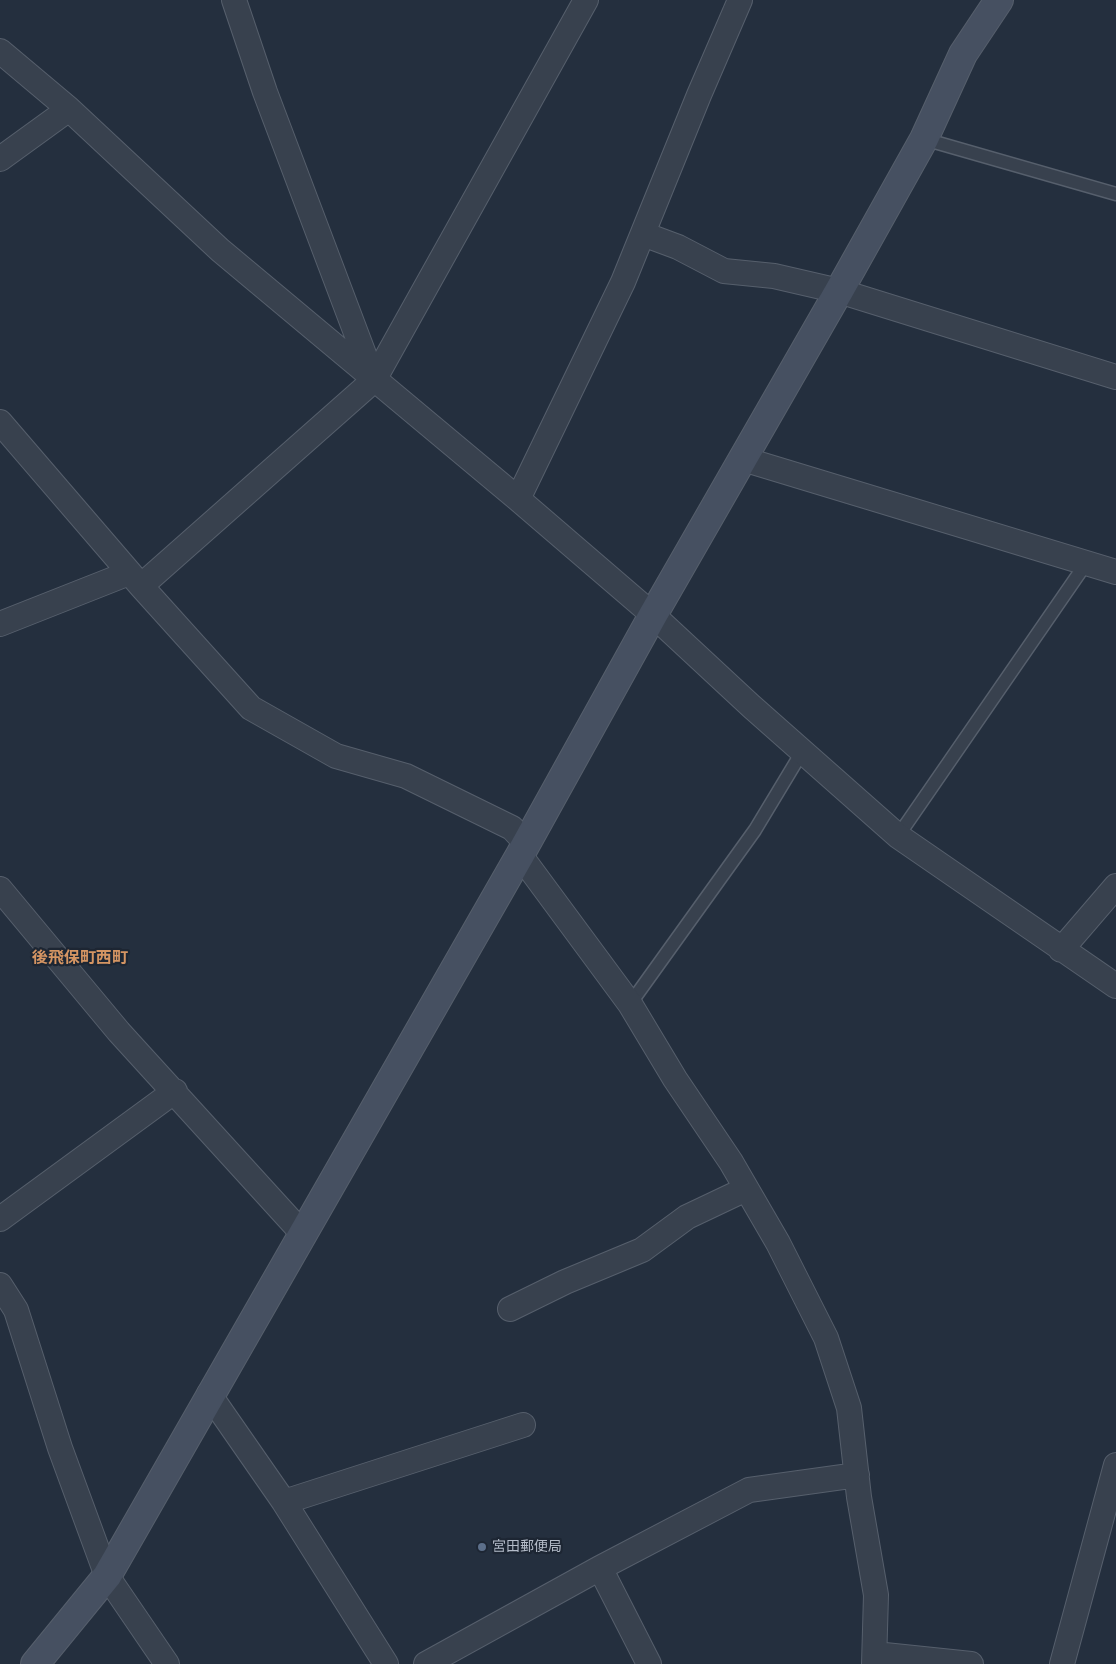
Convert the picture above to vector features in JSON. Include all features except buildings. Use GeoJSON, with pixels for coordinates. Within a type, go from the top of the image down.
{"type":"FeatureCollection","features":[{"type":"Feature","properties":{"kind":"street"},"geometry":{"type":"LineString","coordinates":[[234,0],[265,92],[374,380]]}},
{"type":"Feature","properties":{"kind":"street"},"geometry":{"type":"LineString","coordinates":[[0,624],[135,579],[374,380],[586,0]]}},
{"type":"Feature","properties":{"kind":"street"},"geometry":{"type":"LineString","coordinates":[[518,499],[624,282],[642,234],[740,0]]}},
{"type":"Feature","properties":{"kind":"street"},"geometry":{"type":"LineString","coordinates":[[35,1664],[107,1576],[839,291],[924,139],[963,54],[999,0]]}},
{"type":"Feature","properties":{"kind":"street"},"geometry":{"type":"LineString","coordinates":[[0,51],[69,109],[220,250],[518,499],[653,615],[802,752],[898,836],[1061,950],[1116,986]]}},
{"type":"Feature","properties":{"kind":"street"},"geometry":{"type":"LineString","coordinates":[[0,159],[69,109]]}},
{"type":"Feature","properties":{"kind":"street"},"geometry":{"type":"LineString","coordinates":[[642,234],[678,247],[724,271],[774,276],[839,291],[1116,377]]}},
{"type":"Feature","properties":{"kind":"street"},"geometry":{"type":"LineString","coordinates":[[0,422],[135,579],[251,708],[336,756],[415,780],[512,828],[522,848],[630,1004],[675,1079],[746,1189],[778,1243],[826,1338],[849,1408],[857,1475],[876,1595],[875,1659],[971,1664]]}},
{"type":"Feature","properties":{"kind":"street"},"geometry":{"type":"LineString","coordinates":[[743,458],[1116,572]]}},
{"type":"Feature","properties":{"kind":"street"},"geometry":{"type":"LineString","coordinates":[[1061,950],[1116,886]]}},
{"type":"Feature","properties":{"kind":"street"},"geometry":{"type":"LineString","coordinates":[[0,889],[120,1032],[303,1234]]}},
{"type":"Feature","properties":{"kind":"street"},"geometry":{"type":"LineString","coordinates":[[0,1219],[175,1091]]}},
{"type":"Feature","properties":{"kind":"street"},"geometry":{"type":"LineString","coordinates":[[510,1309],[565,1282],[642,1250],[687,1217],[746,1189]]}},
{"type":"Feature","properties":{"kind":"street"},"geometry":{"type":"LineString","coordinates":[[0,1285],[16,1310],[60,1448],[107,1576],[167,1664]]}},
{"type":"Feature","properties":{"kind":"street"},"geometry":{"type":"LineString","coordinates":[[209,1394],[284,1502],[386,1664]]}},
{"type":"Feature","properties":{"kind":"street"},"geometry":{"type":"LineString","coordinates":[[284,1502],[523,1425]]}},
{"type":"Feature","properties":{"kind":"street"},"geometry":{"type":"LineString","coordinates":[[1062,1664],[1116,1465]]}},
{"type":"Feature","properties":{"kind":"street"},"geometry":{"type":"LineString","coordinates":[[426,1664],[600,1568],[749,1490],[857,1475]]}},
{"type":"Feature","properties":{"kind":"street"},"geometry":{"type":"LineString","coordinates":[[600,1568],[649,1664]]}},
{"type":"Feature","properties":{"kind":"lane"},"geometry":{"type":"LineString","coordinates":[[924,139],[1116,194]]}},
{"type":"Feature","properties":{"kind":"lane"},"geometry":{"type":"LineString","coordinates":[[898,836],[1088,562]]}},
{"type":"Feature","properties":{"kind":"lane"},"geometry":{"type":"LineString","coordinates":[[630,1004],[756,830],[802,752]]}},
{"type":"Feature","properties":{"kind":"place","name":"宮田郵便局"},"geometry":{"type":"Point","coordinates":[482,1547]}},
{"type":"Feature","properties":{"kind":"district","name":"後飛保町西町"},"geometry":{"type":"Point","coordinates":[80,958]}}]}
